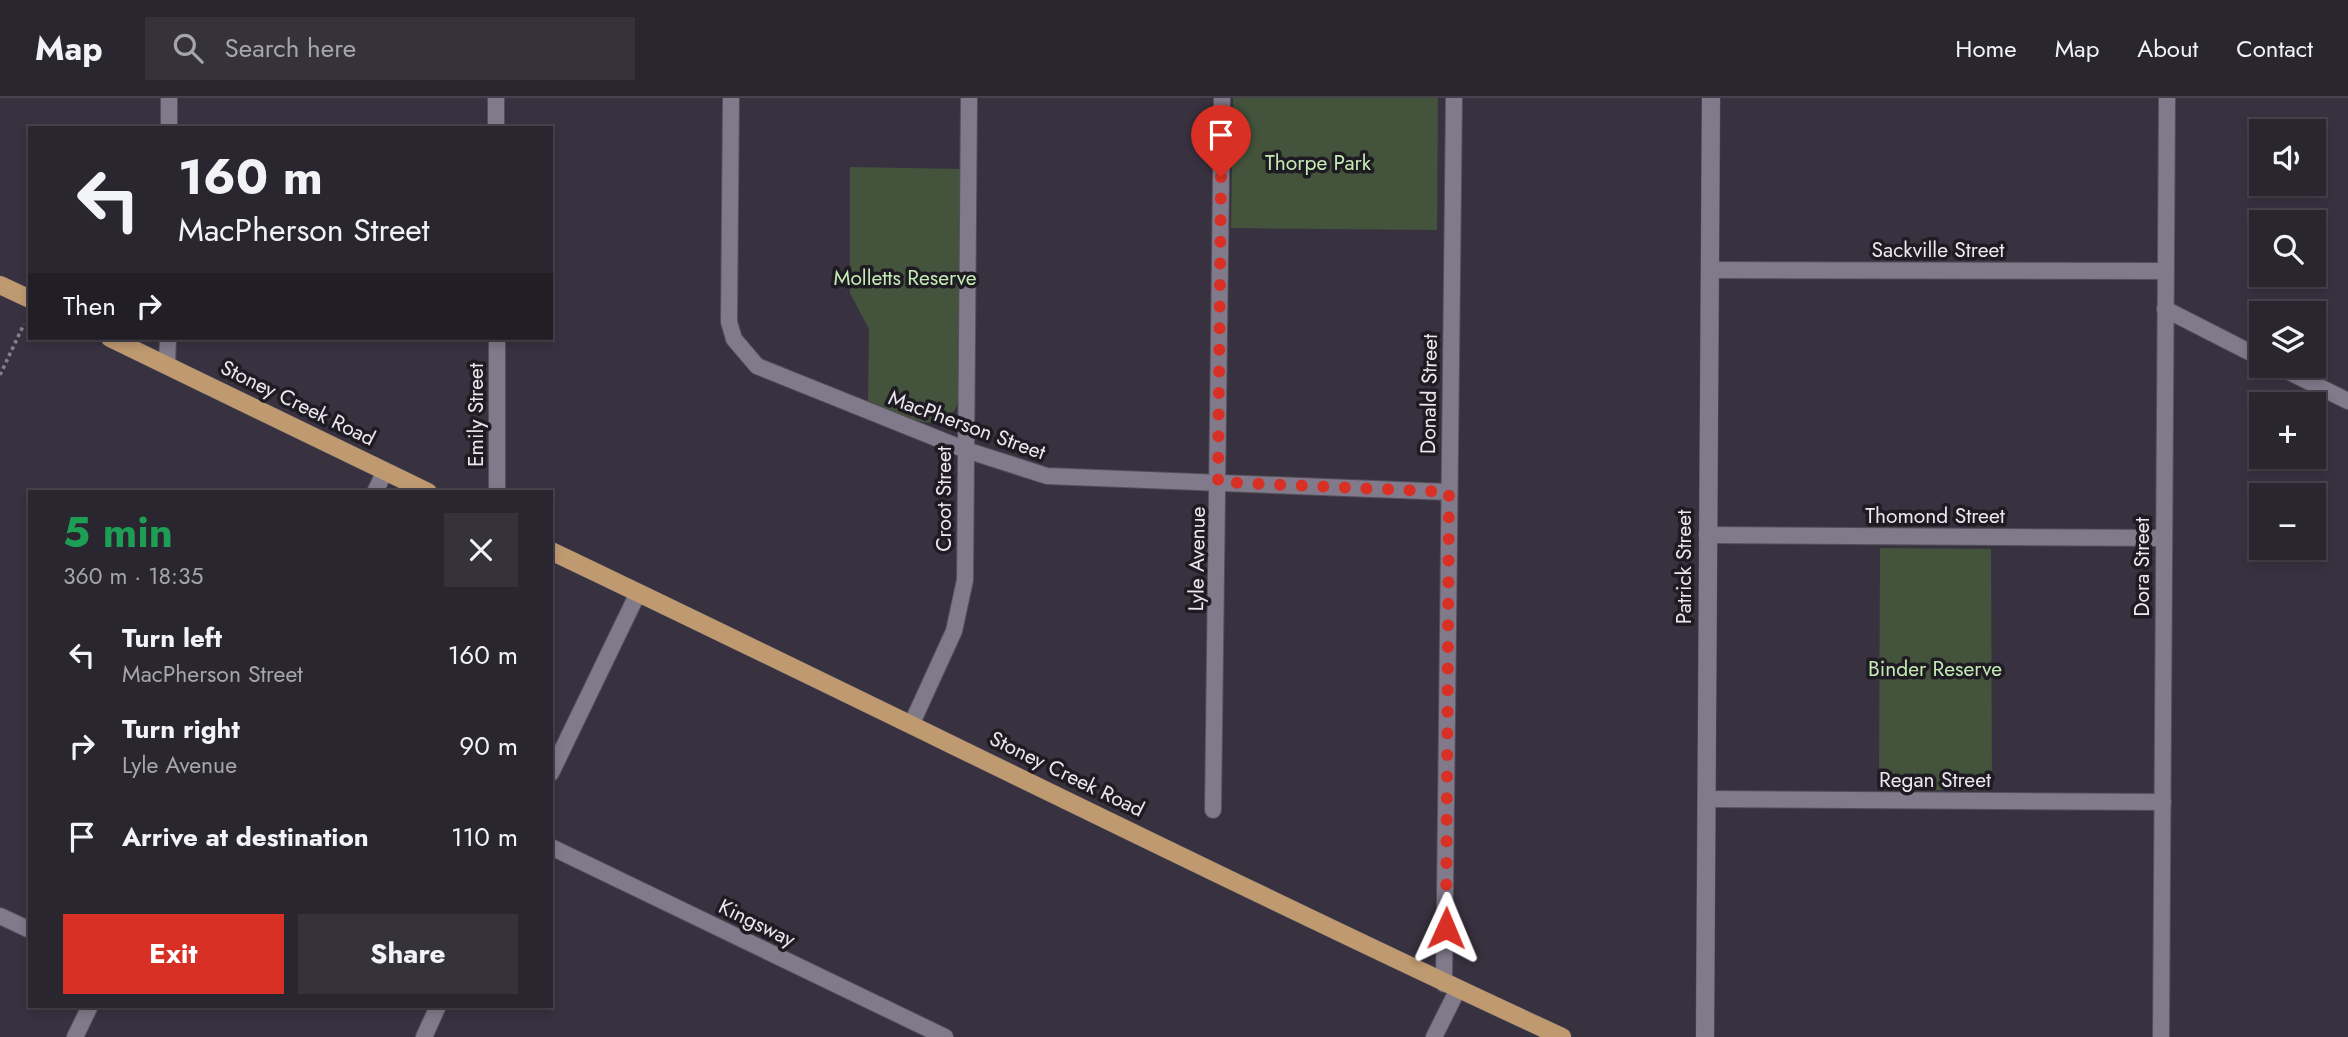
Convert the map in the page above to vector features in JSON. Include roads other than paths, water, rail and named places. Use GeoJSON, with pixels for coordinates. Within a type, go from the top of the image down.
{"type":"FeatureCollection","features":[{"type":"Feature","properties":{"kind":"main road"},"geometry":{"type":"LineString","coordinates":[[0,285],[28,298]]}},
{"type":"Feature","properties":{"kind":"main road","name":"Stoney Creek Road"},"geometry":{"type":"LineString","coordinates":[[114,340],[424,490]]}},
{"type":"Feature","properties":{"kind":"main road","name":"Stoney Creek Road"},"geometry":{"type":"LineString","coordinates":[[553,552],[912,723],[1451,986],[1562,1037]]}},
{"type":"Feature","properties":{"kind":"street"},"geometry":{"type":"LineString","coordinates":[[169,98],[169,126]]}},
{"type":"Feature","properties":{"kind":"street"},"geometry":{"type":"LineString","coordinates":[[496,98],[496,126]]}},
{"type":"Feature","properties":{"kind":"street","name":"MacPherson Street"},"geometry":{"type":"LineString","coordinates":[[731,98],[729,322],[734,339],[744,354],[772,375],[966,450],[1047,476],[1449,492]]}},
{"type":"Feature","properties":{"kind":"street","name":"Croot Street"},"geometry":{"type":"LineString","coordinates":[[912,723],[954,631],[965,580],[969,98]]}},
{"type":"Feature","properties":{"kind":"street","name":"Lyle Avenue"},"geometry":{"type":"LineString","coordinates":[[1213,810],[1222,98]]}},
{"type":"Feature","properties":{"kind":"street","name":"Donald Street"},"geometry":{"type":"LineString","coordinates":[[1451,986],[1449,492],[1454,98]]}},
{"type":"Feature","properties":{"kind":"street","name":"Patrick Street"},"geometry":{"type":"LineString","coordinates":[[1705,1037],[1711,98]]}},
{"type":"Feature","properties":{"kind":"street","name":"Dora Street"},"geometry":{"type":"LineString","coordinates":[[2161,1037],[2162,538],[2167,98]]}},
{"type":"Feature","properties":{"kind":"street","name":"Sackville Street"},"geometry":{"type":"LineString","coordinates":[[1711,270],[2166,271]]}},
{"type":"Feature","properties":{"kind":"street"},"geometry":{"type":"LineString","coordinates":[[2165,309],[2249,352]]}},
{"type":"Feature","properties":{"kind":"street"},"geometry":{"type":"LineString","coordinates":[[167,365],[168,340]]}},
{"type":"Feature","properties":{"kind":"street","name":"Emily Street"},"geometry":{"type":"LineString","coordinates":[[497,340],[497,490]]}},
{"type":"Feature","properties":{"kind":"street"},"geometry":{"type":"LineString","coordinates":[[2301,378],[2348,401]]}},
{"type":"Feature","properties":{"kind":"street"},"geometry":{"type":"LineString","coordinates":[[375,490],[385,471]]}},
{"type":"Feature","properties":{"kind":"street","name":"Thomond Street"},"geometry":{"type":"LineString","coordinates":[[1707,535],[2162,538]]}},
{"type":"Feature","properties":{"kind":"street"},"geometry":{"type":"LineString","coordinates":[[553,769],[638,593]]}},
{"type":"Feature","properties":{"kind":"street","name":"Regan Street"},"geometry":{"type":"LineString","coordinates":[[1707,799],[2163,802]]}},
{"type":"Feature","properties":{"kind":"street","name":"Kingsway"},"geometry":{"type":"LineString","coordinates":[[553,848],[945,1037]]}},
{"type":"Feature","properties":{"kind":"street"},"geometry":{"type":"LineString","coordinates":[[0,916],[28,929]]}},
{"type":"Feature","properties":{"kind":"street"},"geometry":{"type":"LineString","coordinates":[[1434,1037],[1451,986]]}},
{"type":"Feature","properties":{"kind":"street"},"geometry":{"type":"LineString","coordinates":[[75,1037],[89,1008]]}},
{"type":"Feature","properties":{"kind":"street"},"geometry":{"type":"LineString","coordinates":[[424,1037],[437,1008]]}},
{"type":"Feature","properties":{"kind":"park label","name":"Thorpe Park"},"geometry":{"type":"Point","coordinates":[1318,163]}},
{"type":"Feature","properties":{"kind":"park label","name":"Molletts Reserve"},"geometry":{"type":"Point","coordinates":[905,278]}},
{"type":"Feature","properties":{"kind":"park label","name":"Binder Reserve"},"geometry":{"type":"Point","coordinates":[1935,669]}}]}
